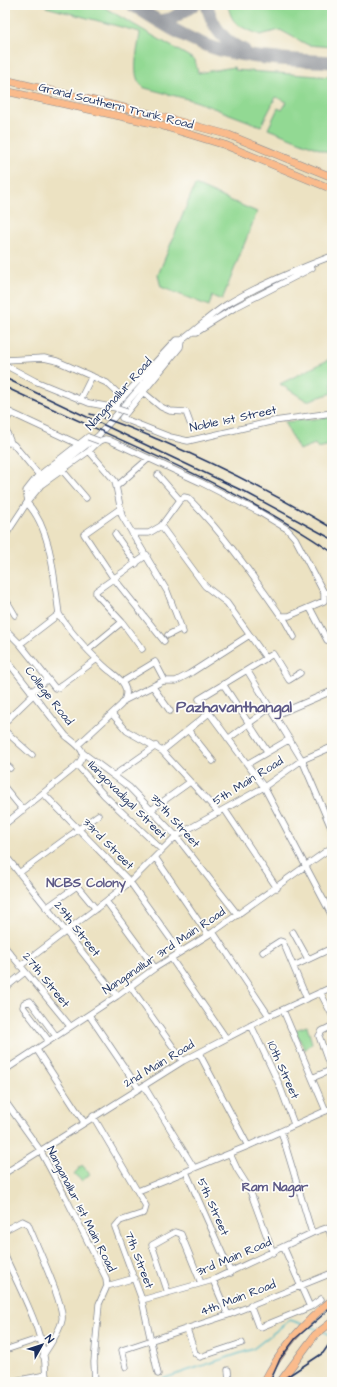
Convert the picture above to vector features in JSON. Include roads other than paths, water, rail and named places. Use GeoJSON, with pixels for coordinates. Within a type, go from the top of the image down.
{"type":"FeatureCollection","features":[{"type":"Feature","properties":{"kind":"main road","name":"Grand Southern Trunk Road"},"geometry":{"type":"LineString","coordinates":[[5,80],[155,114],[229,135],[332,177]]}},
{"type":"Feature","properties":{"kind":"main road","name":"Grand Southern Trunk Road"},"geometry":{"type":"LineString","coordinates":[[5,90],[170,128],[225,145],[332,189]]}},
{"type":"Feature","properties":{"kind":"main road"},"geometry":{"type":"LineString","coordinates":[[264,1382],[276,1359],[294,1335],[305,1322],[332,1300]]}},
{"type":"Feature","properties":{"kind":"main road"},"geometry":{"type":"LineString","coordinates":[[280,1382],[315,1335],[332,1322]]}},
{"type":"Feature","properties":{"kind":"street","name":"Nanganallur Road"},"geometry":{"type":"LineString","coordinates":[[316,265],[332,256]]}},
{"type":"Feature","properties":{"kind":"street","name":"Nanganallur Road"},"geometry":{"type":"LineString","coordinates":[[27,502],[36,484],[98,436],[181,340],[206,319],[228,304],[332,259]]}},
{"type":"Feature","properties":{"kind":"street"},"geometry":{"type":"LineString","coordinates":[[5,365],[35,381],[80,400],[127,412],[180,347],[181,340],[176,340],[123,398],[116,408]]}},
{"type":"Feature","properties":{"kind":"street"},"geometry":{"type":"LineString","coordinates":[[5,360],[50,359],[106,383],[123,398]]}},
{"type":"Feature","properties":{"kind":"street"},"geometry":{"type":"LineString","coordinates":[[80,400],[92,376]]}},
{"type":"Feature","properties":{"kind":"street"},"geometry":{"type":"LineString","coordinates":[[143,392],[161,407],[170,411],[186,412],[190,423]]}},
{"type":"Feature","properties":{"kind":"street"},"geometry":{"type":"LineString","coordinates":[[5,422],[8,411],[78,444]]}},
{"type":"Feature","properties":{"kind":"street","name":"Noble 1st Street"},"geometry":{"type":"LineString","coordinates":[[127,412],[122,418],[170,437],[188,441],[274,421],[332,413]]}},
{"type":"Feature","properties":{"kind":"street"},"geometry":{"type":"LineString","coordinates":[[5,428],[8,443],[39,475]]}},
{"type":"Feature","properties":{"kind":"street"},"geometry":{"type":"LineString","coordinates":[[99,441],[88,436],[39,475],[31,482],[26,491],[27,502],[36,515],[49,548],[59,614],[70,631],[122,682],[126,690],[125,700]]}},
{"type":"Feature","properties":{"kind":"street"},"geometry":{"type":"LineString","coordinates":[[6,533],[27,502],[41,485],[89,451],[99,441],[105,439],[109,440],[135,451],[148,459],[259,512],[287,529],[292,534],[324,593],[324,601],[310,608],[283,617]]}},
{"type":"Feature","properties":{"kind":"street"},"geometry":{"type":"LineString","coordinates":[[89,451],[112,477],[117,486],[122,516],[147,555],[167,591],[183,630],[168,635]]}},
{"type":"Feature","properties":{"kind":"street"},"geometry":{"type":"LineString","coordinates":[[117,486],[148,459]]}},
{"type":"Feature","properties":{"kind":"street"},"geometry":{"type":"LineString","coordinates":[[62,470],[86,498]]}},
{"type":"Feature","properties":{"kind":"street"},"geometry":{"type":"LineString","coordinates":[[158,475],[180,500]]}},
{"type":"Feature","properties":{"kind":"street"},"geometry":{"type":"LineString","coordinates":[[132,533],[149,533],[161,526],[180,500],[184,497],[188,498],[210,520],[283,617],[294,637]]}},
{"type":"Feature","properties":{"kind":"street"},"geometry":{"type":"LineString","coordinates":[[121,508],[84,534],[114,578],[164,641]]}},
{"type":"Feature","properties":{"kind":"street"},"geometry":{"type":"LineString","coordinates":[[161,526],[205,586],[227,603],[248,636],[266,658]]}},
{"type":"Feature","properties":{"kind":"street"},"geometry":{"type":"LineString","coordinates":[[115,534],[136,564]]}},
{"type":"Feature","properties":{"kind":"street"},"geometry":{"type":"LineString","coordinates":[[142,649],[122,622],[96,594],[96,591],[147,555]]}},
{"type":"Feature","properties":{"kind":"street"},"geometry":{"type":"LineString","coordinates":[[324,593],[332,592]]}},
{"type":"Feature","properties":{"kind":"street"},"geometry":{"type":"LineString","coordinates":[[5,598],[15,615]]}},
{"type":"Feature","properties":{"kind":"street"},"geometry":{"type":"LineString","coordinates":[[310,608],[327,640]]}},
{"type":"Feature","properties":{"kind":"street"},"geometry":{"type":"LineString","coordinates":[[20,644],[59,614]]}},
{"type":"Feature","properties":{"kind":"street"},"geometry":{"type":"LineString","coordinates":[[88,650],[122,622]]}},
{"type":"Feature","properties":{"kind":"street"},"geometry":{"type":"LineString","coordinates":[[5,629],[20,644],[55,688],[58,688],[97,659]]}},
{"type":"Feature","properties":{"kind":"street"},"geometry":{"type":"LineString","coordinates":[[78,745],[125,700],[165,681],[173,682],[189,674],[248,636]]}},
{"type":"Feature","properties":{"kind":"street"},"geometry":{"type":"LineString","coordinates":[[300,673],[289,680],[273,654],[199,699],[264,787],[307,866],[332,916]]}},
{"type":"Feature","properties":{"kind":"street","name":"College Road"},"geometry":{"type":"LineString","coordinates":[[5,658],[66,736],[78,745],[83,753]]}},
{"type":"Feature","properties":{"kind":"street"},"geometry":{"type":"LineString","coordinates":[[122,682],[155,662],[165,681]]}},
{"type":"Feature","properties":{"kind":"street"},"geometry":{"type":"LineString","coordinates":[[247,670],[276,715],[302,760],[332,830]]}},
{"type":"Feature","properties":{"kind":"street"},"geometry":{"type":"LineString","coordinates":[[5,722],[32,693],[48,679]]}},
{"type":"Feature","properties":{"kind":"street"},"geometry":{"type":"LineString","coordinates":[[223,684],[267,751]]}},
{"type":"Feature","properties":{"kind":"street"},"geometry":{"type":"LineString","coordinates":[[152,687],[170,711]]}},
{"type":"Feature","properties":{"kind":"street"},"geometry":{"type":"LineString","coordinates":[[276,715],[332,691]]}},
{"type":"Feature","properties":{"kind":"street"},"geometry":{"type":"LineString","coordinates":[[228,739],[271,707]]}},
{"type":"Feature","properties":{"kind":"street"},"geometry":{"type":"LineString","coordinates":[[162,751],[209,713]]}},
{"type":"Feature","properties":{"kind":"street"},"geometry":{"type":"LineString","coordinates":[[112,714],[127,732],[156,746],[162,751],[190,782],[222,812],[277,888]]}},
{"type":"Feature","properties":{"kind":"street"},"geometry":{"type":"LineString","coordinates":[[188,730],[213,761]]}},
{"type":"Feature","properties":{"kind":"street"},"geometry":{"type":"LineString","coordinates":[[5,731],[32,755]]}},
{"type":"Feature","properties":{"kind":"street"},"geometry":{"type":"LineString","coordinates":[[247,764],[290,739]]}},
{"type":"Feature","properties":{"kind":"street"},"geometry":{"type":"LineString","coordinates":[[113,776],[156,746]]}},
{"type":"Feature","properties":{"kind":"street","name":"5th Main Road"},"geometry":{"type":"LineString","coordinates":[[20,966],[130,882],[176,836],[222,812],[264,787],[302,760],[331,749]]}},
{"type":"Feature","properties":{"kind":"street"},"geometry":{"type":"LineString","coordinates":[[5,824],[44,794],[77,765],[82,758],[83,753]]}},
{"type":"Feature","properties":{"kind":"street","name":"35th Street"},"geometry":{"type":"LineString","coordinates":[[83,753],[113,776],[129,786],[176,836],[238,915]]}},
{"type":"Feature","properties":{"kind":"street","name":"Ilangovadigal Street"},"geometry":{"type":"LineString","coordinates":[[77,765],[104,795],[162,850]]}},
{"type":"Feature","properties":{"kind":"street"},"geometry":{"type":"LineString","coordinates":[[151,810],[190,782]]}},
{"type":"Feature","properties":{"kind":"street"},"geometry":{"type":"LineString","coordinates":[[5,788],[23,810]]}},
{"type":"Feature","properties":{"kind":"street","name":"33rd Street"},"geometry":{"type":"LineString","coordinates":[[44,794],[130,882],[180,952]]}},
{"type":"Feature","properties":{"kind":"street"},"geometry":{"type":"LineString","coordinates":[[19,873],[98,815]]}},
{"type":"Feature","properties":{"kind":"street","name":"Nanganallur 3rd Main Road"},"geometry":{"type":"LineString","coordinates":[[5,1070],[117,996],[155,968],[211,934],[332,847]]}},
{"type":"Feature","properties":{"kind":"street","name":"29th Street"},"geometry":{"type":"LineString","coordinates":[[5,856],[117,996]]}},
{"type":"Feature","properties":{"kind":"street"},"geometry":{"type":"LineString","coordinates":[[155,857],[270,1016]]}},
{"type":"Feature","properties":{"kind":"street"},"geometry":{"type":"LineString","coordinates":[[46,908],[77,886],[96,909]]}},
{"type":"Feature","properties":{"kind":"street"},"geometry":{"type":"LineString","coordinates":[[106,901],[155,968]]}},
{"type":"Feature","properties":{"kind":"street"},"geometry":{"type":"LineString","coordinates":[[294,932],[308,960]]}},
{"type":"Feature","properties":{"kind":"street"},"geometry":{"type":"LineString","coordinates":[[263,952],[280,941],[283,942],[307,999]]}},
{"type":"Feature","properties":{"kind":"street","name":"27th Street"},"geometry":{"type":"LineString","coordinates":[[5,947],[70,1026]]}},
{"type":"Feature","properties":{"kind":"street"},"geometry":{"type":"LineString","coordinates":[[294,966],[332,948]]}},
{"type":"Feature","properties":{"kind":"street"},"geometry":{"type":"LineString","coordinates":[[171,958],[226,1038]]}},
{"type":"Feature","properties":{"kind":"street"},"geometry":{"type":"LineString","coordinates":[[5,988],[25,972]]}},
{"type":"Feature","properties":{"kind":"street"},"geometry":{"type":"LineString","coordinates":[[130,986],[183,1061]]}},
{"type":"Feature","properties":{"kind":"street","name":"2nd Main Road"},"geometry":{"type":"LineString","coordinates":[[5,1173],[93,1116],[183,1061],[251,1025],[332,987]]}},
{"type":"Feature","properties":{"kind":"street"},"geometry":{"type":"LineString","coordinates":[[320,992],[332,1016]]}},
{"type":"Feature","properties":{"kind":"street"},"geometry":{"type":"LineString","coordinates":[[49,1042],[23,1008],[24,1003],[30,1001],[56,1036]]}},
{"type":"Feature","properties":{"kind":"street"},"geometry":{"type":"LineString","coordinates":[[283,1010],[326,1111]]}},
{"type":"Feature","properties":{"kind":"street"},"geometry":{"type":"LineString","coordinates":[[89,1014],[142,1087],[194,1168]]}},
{"type":"Feature","properties":{"kind":"street","name":"10th Street"},"geometry":{"type":"LineString","coordinates":[[251,1025],[279,1084],[294,1124]]}},
{"type":"Feature","properties":{"kind":"street"},"geometry":{"type":"LineString","coordinates":[[312,1078],[331,1070],[319,1036],[322,1031],[332,1026]]}},
{"type":"Feature","properties":{"kind":"street"},"geometry":{"type":"LineString","coordinates":[[37,1050],[84,1122]]}},
{"type":"Feature","properties":{"kind":"street"},"geometry":{"type":"LineString","coordinates":[[199,1053],[248,1146]]}},
{"type":"Feature","properties":{"kind":"street","name":"Nanganallur 1st Main Road"},"geometry":{"type":"LineString","coordinates":[[5,1101],[40,1150],[106,1278],[107,1286],[99,1304],[94,1362],[95,1382]]}},
{"type":"Feature","properties":{"kind":"street"},"geometry":{"type":"LineString","coordinates":[[138,1191],[230,1154],[332,1108]]}},
{"type":"Feature","properties":{"kind":"street","name":"7th Street"},"geometry":{"type":"LineString","coordinates":[[93,1116],[146,1206],[146,1212],[118,1222],[115,1227],[142,1300],[158,1374]]}},
{"type":"Feature","properties":{"kind":"street"},"geometry":{"type":"LineString","coordinates":[[281,1131],[312,1233]]}},
{"type":"Feature","properties":{"kind":"street"},"geometry":{"type":"LineString","coordinates":[[230,1154],[237,1170],[249,1188],[273,1253]]}},
{"type":"Feature","properties":{"kind":"street","name":"5th Street"},"geometry":{"type":"LineString","coordinates":[[186,1172],[231,1273]]}},
{"type":"Feature","properties":{"kind":"street"},"geometry":{"type":"LineString","coordinates":[[5,1230],[22,1221],[28,1224],[54,1287],[63,1315],[61,1325],[43,1356]]}},
{"type":"Feature","properties":{"kind":"street"},"geometry":{"type":"LineString","coordinates":[[330,1227],[332,1239]]}},
{"type":"Feature","properties":{"kind":"street","name":"3rd Main Road"},"geometry":{"type":"LineString","coordinates":[[142,1300],[201,1284],[231,1273],[312,1233],[330,1227]]}},
{"type":"Feature","properties":{"kind":"street"},"geometry":{"type":"LineString","coordinates":[[168,1292],[152,1245],[176,1232],[181,1234],[201,1284]]}},
{"type":"Feature","properties":{"kind":"street"},"geometry":{"type":"LineString","coordinates":[[284,1248],[310,1307]]}},
{"type":"Feature","properties":{"kind":"street"},"geometry":{"type":"LineString","coordinates":[[5,1256],[41,1338],[46,1375],[45,1382]]}},
{"type":"Feature","properties":{"kind":"street","name":"4th Main Road"},"geometry":{"type":"LineString","coordinates":[[126,1367],[122,1350],[151,1342],[228,1315],[332,1273]]}},
{"type":"Feature","properties":{"kind":"street"},"geometry":{"type":"LineString","coordinates":[[107,1286],[135,1278]]}},
{"type":"Feature","properties":{"kind":"street"},"geometry":{"type":"LineString","coordinates":[[212,1280],[228,1315]]}},
{"type":"Feature","properties":{"kind":"street"},"geometry":{"type":"LineString","coordinates":[[250,1305],[258,1326],[262,1327],[310,1307],[321,1299]]}},
{"type":"Feature","properties":{"kind":"street"},"geometry":{"type":"LineString","coordinates":[[187,1329],[195,1353],[200,1357],[242,1343]]}},
{"type":"Feature","properties":{"kind":"street"},"geometry":{"type":"LineString","coordinates":[[5,1350],[41,1338]]}},
{"type":"Feature","properties":{"kind":"street"},"geometry":{"type":"LineString","coordinates":[[225,1382],[229,1380],[228,1370]]}},
{"type":"Feature","properties":{"kind":"street"},"geometry":{"type":"LineString","coordinates":[[9,1382],[46,1375]]}},
{"type":"Feature","properties":{"kind":"waterway"},"geometry":{"type":"LineString","coordinates":[[150,1382],[253,1349],[290,1320],[302,1324]]}},
{"type":"Feature","properties":{"kind":"waterway"},"geometry":{"type":"LineString","coordinates":[[307,1326],[317,1329]]}},
{"type":"Feature","properties":{"kind":"waterway"},"geometry":{"type":"LineString","coordinates":[[324,1332],[332,1335]]}},
{"type":"Feature","properties":{"kind":"railway"},"geometry":{"type":"LineString","coordinates":[[5,378],[245,492],[332,539]]}},
{"type":"Feature","properties":{"kind":"railway"},"geometry":{"type":"LineString","coordinates":[[5,387],[213,483],[254,504],[332,552]]}},
{"type":"Feature","properties":{"kind":"railway"},"geometry":{"type":"LineString","coordinates":[[90,414],[128,427],[207,461],[270,493],[332,528]]}},
{"type":"Feature","properties":{"kind":"railway"},"geometry":{"type":"LineString","coordinates":[[270,1382],[280,1359],[296,1338],[332,1307]]}},
{"type":"Feature","properties":{"kind":"railway"},"geometry":{"type":"LineString","coordinates":[[279,1382],[323,1353],[332,1340]]}},
{"type":"Feature","properties":{"kind":"district","name":"Pazhavanthangal"},"geometry":{"type":"Point","coordinates":[234,707]}},
{"type":"Feature","properties":{"kind":"district","name":"NCBS Colony"},"geometry":{"type":"Point","coordinates":[86,883]}},
{"type":"Feature","properties":{"kind":"district","name":"Ram Nagar"},"geometry":{"type":"Point","coordinates":[275,1187]}}]}
